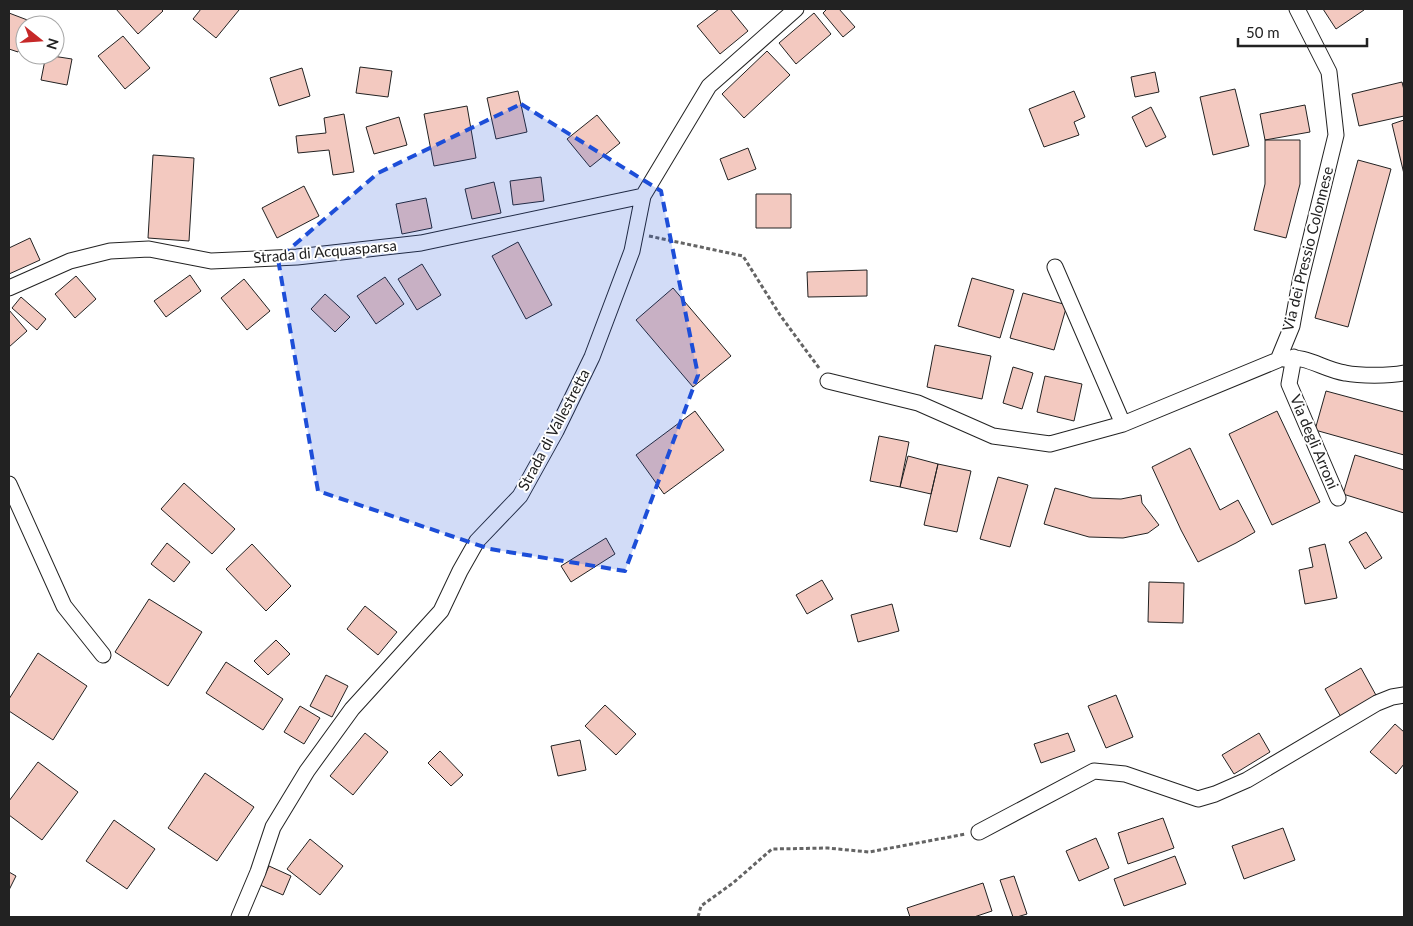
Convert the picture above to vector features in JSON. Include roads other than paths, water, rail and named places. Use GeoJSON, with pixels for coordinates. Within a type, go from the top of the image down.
{"type":"FeatureCollection","features":[{"type":"Feature","properties":{"kind":"street","name":"Strada di Vallestretta"},"geometry":{"type":"LineString","coordinates":[[239,917],[258,872],[273,827],[307,771],[352,709],[441,611],[477,541],[520,496],[556,431],[592,357],[632,251],[643,196],[709,86],[796,9]]}},
{"type":"Feature","properties":{"kind":"street","name":"Via dei Pressio Colonnese"},"geometry":{"type":"LineString","coordinates":[[1278,360],[1292,326],[1300,282],[1336,135],[1328,72],[1297,9]]}},
{"type":"Feature","properties":{"kind":"street","name":"Strada di Acquasparsa"},"geometry":{"type":"LineString","coordinates":[[9,288],[70,262],[110,251],[148,249],[212,261],[297,257],[421,243],[643,196]]}},
{"type":"Feature","properties":{"kind":"street"},"geometry":{"type":"LineString","coordinates":[[1055,267],[1123,424]]}},
{"type":"Feature","properties":{"kind":"street"},"geometry":{"type":"LineString","coordinates":[[828,381],[918,403],[993,436],[1050,444],[1123,424],[1278,360],[1294,356],[1344,373],[1396,375],[1404,373]]}},
{"type":"Feature","properties":{"kind":"street","name":"Via degli Arroni"},"geometry":{"type":"LineString","coordinates":[[1294,356],[1289,384],[1338,498]]}},
{"type":"Feature","properties":{"kind":"street"},"geometry":{"type":"LineString","coordinates":[[9,484],[64,606],[103,655]]}},
{"type":"Feature","properties":{"kind":"street"},"geometry":{"type":"LineString","coordinates":[[979,832],[1094,771],[1125,774],[1198,799],[1215,794],[1248,780],[1377,703],[1404,694]]}}]}
